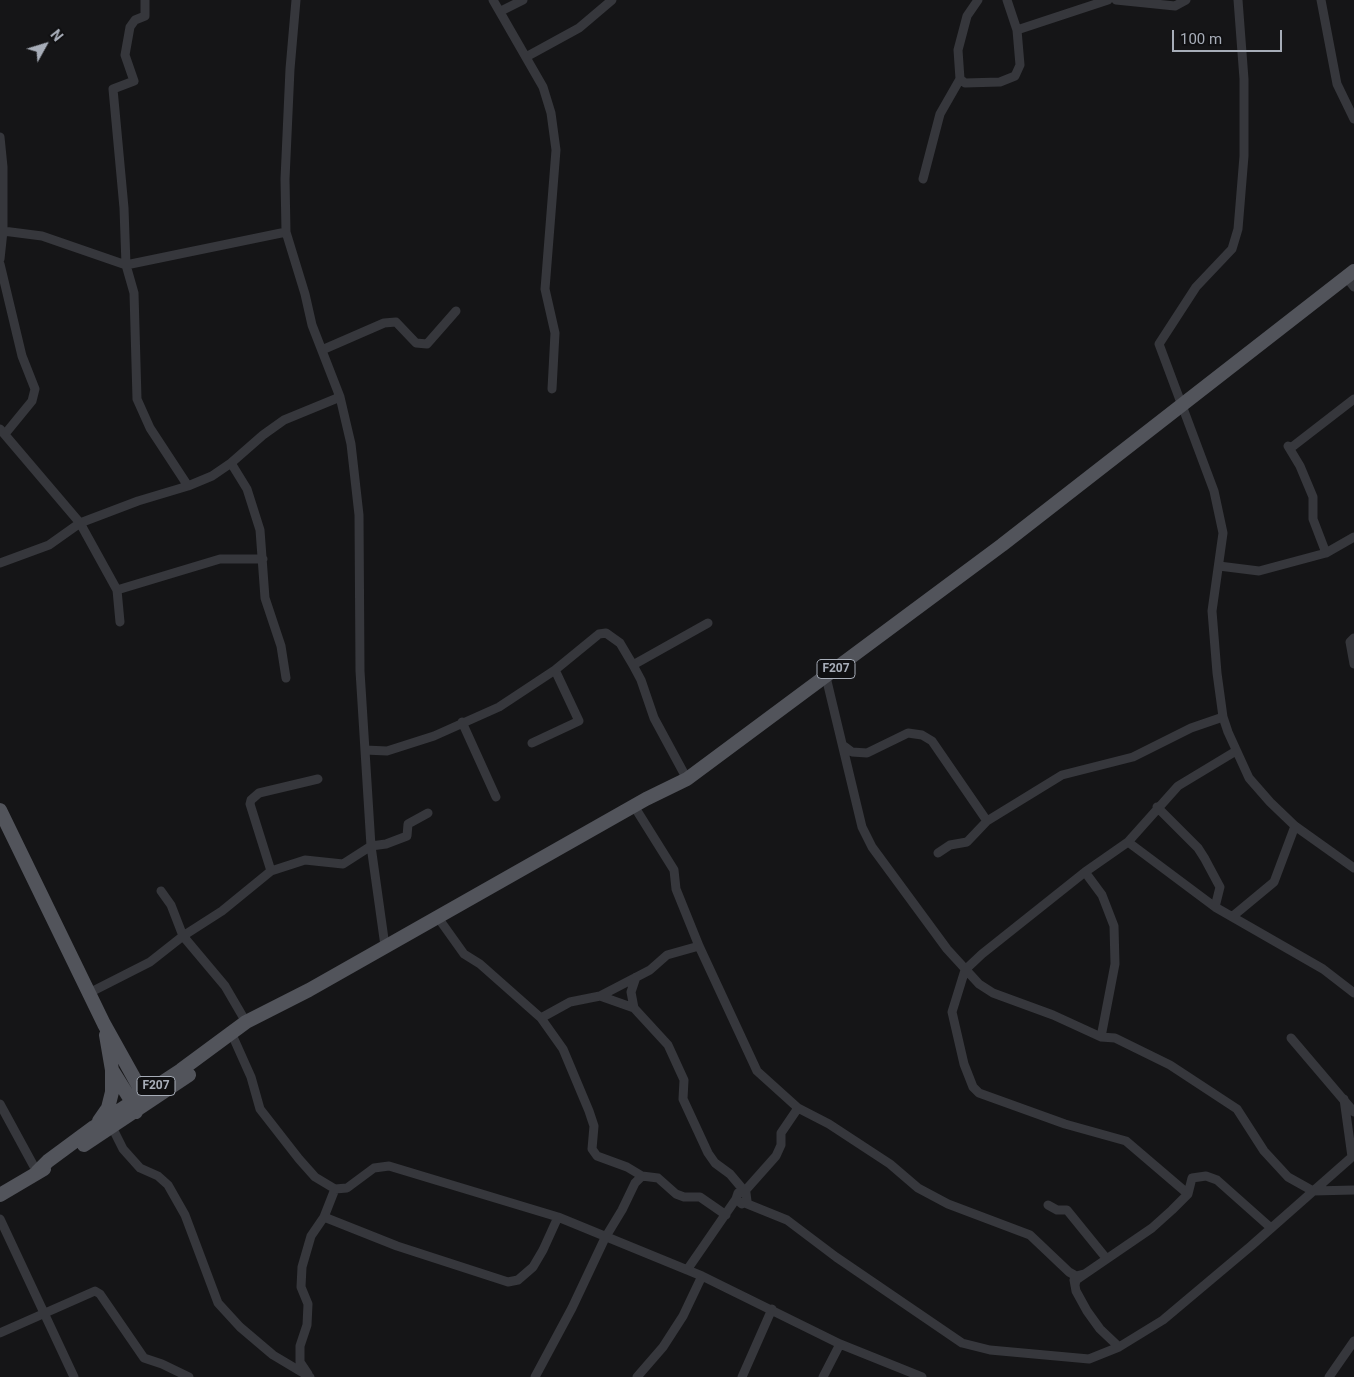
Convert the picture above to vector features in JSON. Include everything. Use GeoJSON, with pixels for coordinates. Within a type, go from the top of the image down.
{"type":"FeatureCollection","features":[{"type":"Feature","properties":{"kind":"main road","name":"F207"},"geometry":{"type":"LineString","coordinates":[[0,1196],[112,1127],[181,1070],[246,1022],[278,1007],[438,919],[634,806],[687,779],[826,677],[1351,278]]}},
{"type":"Feature","properties":{"kind":"main road","name":"F207"},"geometry":{"type":"LineString","coordinates":[[0,810],[104,1024],[134,1074],[140,1103]]}},
{"type":"Feature","properties":{"kind":"main road","name":"F207"},"geometry":{"type":"LineString","coordinates":[[37,1172],[48,1161],[94,1127],[140,1103],[234,1040],[278,1007]]}},
{"type":"Feature","properties":{"kind":"main road","name":"F207"},"geometry":{"type":"LineString","coordinates":[[104,1024],[112,1070],[140,1103]]}},
{"type":"Feature","properties":{"kind":"main road"},"geometry":{"type":"LineString","coordinates":[[94,1127],[108,1108],[112,1092],[112,1070]]}},
{"type":"Feature","properties":{"kind":"main road"},"geometry":{"type":"LineString","coordinates":[[134,1074],[145,1078],[159,1078],[181,1070]]}},
{"type":"Feature","properties":{"kind":"street"},"geometry":{"type":"LineString","coordinates":[[146,0],[145,16],[135,20],[130,27],[125,55],[134,81],[113,89],[124,208],[126,265],[134,293],[137,399],[150,428],[188,486]]}},
{"type":"Feature","properties":{"kind":"street"},"geometry":{"type":"LineString","coordinates":[[296,0],[290,69],[285,179],[286,232],[305,294],[312,325],[340,397],[351,444],[359,515],[360,671],[371,846],[386,946]]}},
{"type":"Feature","properties":{"kind":"street"},"geometry":{"type":"LineString","coordinates":[[493,0],[543,87],[551,113],[556,150],[545,288],[555,333],[552,389]]}},
{"type":"Feature","properties":{"kind":"street"},"geometry":{"type":"LineString","coordinates":[[501,11],[524,0]]}},
{"type":"Feature","properties":{"kind":"street"},"geometry":{"type":"LineString","coordinates":[[526,57],[578,28],[612,0]]}},
{"type":"Feature","properties":{"kind":"street"},"geometry":{"type":"LineString","coordinates":[[923,179],[940,114],[960,79],[958,50],[967,16],[978,0]]}},
{"type":"Feature","properties":{"kind":"street"},"geometry":{"type":"LineString","coordinates":[[960,79],[965,84],[1000,82],[1015,76],[1020,66],[1017,30],[1007,0]]}},
{"type":"Feature","properties":{"kind":"street"},"geometry":{"type":"LineString","coordinates":[[1017,30],[1108,0]]}},
{"type":"Feature","properties":{"kind":"street"},"geometry":{"type":"LineString","coordinates":[[1116,0],[1175,6],[1186,0]]}},
{"type":"Feature","properties":{"kind":"street"},"geometry":{"type":"LineString","coordinates":[[1238,0],[1244,79],[1244,156],[1238,228],[1232,248],[1196,287],[1159,344],[1214,491],[1223,533],[1212,611],[1223,717],[1236,752],[1249,778],[1295,826],[1354,868]]}},
{"type":"Feature","properties":{"kind":"street"},"geometry":{"type":"LineString","coordinates":[[1321,0],[1338,84],[1354,119]]}},
{"type":"Feature","properties":{"kind":"street"},"geometry":{"type":"LineString","coordinates":[[0,137],[3,167],[4,231],[0,259]]}},
{"type":"Feature","properties":{"kind":"street"},"geometry":{"type":"LineString","coordinates":[[4,231],[42,236],[126,265],[286,232]]}},
{"type":"Feature","properties":{"kind":"street"},"geometry":{"type":"LineString","coordinates":[[0,264],[22,356],[35,388],[32,401],[3,431],[80,523],[117,590],[120,622]]}},
{"type":"Feature","properties":{"kind":"street"},"geometry":{"type":"LineString","coordinates":[[322,350],[384,323],[396,322],[416,343],[427,344],[456,311]]}},
{"type":"Feature","properties":{"kind":"street"},"geometry":{"type":"LineString","coordinates":[[0,563],[49,545],[80,523],[212,476],[284,420],[340,397]]}},
{"type":"Feature","properties":{"kind":"street"},"geometry":{"type":"LineString","coordinates":[[1326,553],[1313,519],[1313,497],[1300,466],[1288,446],[1292,448],[1354,399]]}},
{"type":"Feature","properties":{"kind":"street"},"geometry":{"type":"LineString","coordinates":[[231,463],[247,489],[260,530],[266,598],[281,646],[286,678]]}},
{"type":"Feature","properties":{"kind":"street"},"geometry":{"type":"LineString","coordinates":[[1219,566],[1260,571],[1326,553],[1354,537]]}},
{"type":"Feature","properties":{"kind":"street"},"geometry":{"type":"LineString","coordinates":[[117,590],[220,559],[262,559]]}},
{"type":"Feature","properties":{"kind":"street"},"geometry":{"type":"LineString","coordinates":[[633,665],[708,623]]}},
{"type":"Feature","properties":{"kind":"street"},"geometry":{"type":"LineString","coordinates":[[366,750],[387,751],[434,736],[516,698],[555,670],[599,634],[606,633],[620,643],[633,665],[641,680],[654,718],[687,779]]}},
{"type":"Feature","properties":{"kind":"street"},"geometry":{"type":"LineString","coordinates":[[1354,638],[1350,642],[1354,664]]}},
{"type":"Feature","properties":{"kind":"street"},"geometry":{"type":"LineString","coordinates":[[532,743],[579,721],[555,670]]}},
{"type":"Feature","properties":{"kind":"street"},"geometry":{"type":"LineString","coordinates":[[826,677],[844,746],[848,776],[862,827],[872,847],[906,897],[965,970],[979,984],[993,993],[1101,1037],[1114,1038],[1170,1065],[1236,1109],[1264,1151],[1288,1177],[1313,1191],[1354,1190]]}},
{"type":"Feature","properties":{"kind":"street"},"geometry":{"type":"LineString","coordinates":[[938,853],[950,845],[967,842],[987,821],[1062,775],[1133,757],[1191,728],[1223,717]]}},
{"type":"Feature","properties":{"kind":"street"},"geometry":{"type":"LineString","coordinates":[[462,722],[496,797]]}},
{"type":"Feature","properties":{"kind":"street"},"geometry":{"type":"LineString","coordinates":[[844,746],[852,752],[867,752],[908,733],[922,735],[932,741],[987,821]]}},
{"type":"Feature","properties":{"kind":"street"},"geometry":{"type":"LineString","coordinates":[[1188,1194],[1126,1140],[1065,1124],[979,1093],[973,1087],[964,1064],[952,1012],[965,970],[982,954],[1085,872],[1128,842],[1157,807],[1178,786],[1236,752]]}},
{"type":"Feature","properties":{"kind":"street"},"geometry":{"type":"LineString","coordinates":[[271,871],[250,804],[251,800],[259,793],[318,779]]}},
{"type":"Feature","properties":{"kind":"street"},"geometry":{"type":"LineString","coordinates":[[634,806],[674,870],[676,889],[699,946],[757,1071],[798,1108],[829,1124],[890,1164],[918,1188],[948,1204],[1030,1236],[1069,1272],[1076,1276],[1084,1274]]}},
{"type":"Feature","properties":{"kind":"street"},"geometry":{"type":"LineString","coordinates":[[1157,807],[1198,848],[1205,859],[1220,887],[1215,907]]}},
{"type":"Feature","properties":{"kind":"street"},"geometry":{"type":"LineString","coordinates":[[89,993],[150,962],[183,936],[222,911],[271,871],[306,860],[342,864],[371,846],[386,844],[406,836],[408,824],[428,813]]}},
{"type":"Feature","properties":{"kind":"street"},"geometry":{"type":"LineString","coordinates":[[1233,916],[1274,882],[1295,826]]}},
{"type":"Feature","properties":{"kind":"street"},"geometry":{"type":"LineString","coordinates":[[1128,842],[1215,907],[1323,969],[1354,993]]}},
{"type":"Feature","properties":{"kind":"street"},"geometry":{"type":"LineString","coordinates":[[1085,872],[1102,895],[1114,926],[1115,964],[1101,1037]]}},
{"type":"Feature","properties":{"kind":"street"},"geometry":{"type":"LineString","coordinates":[[161,891],[171,905],[183,936],[225,986],[246,1022]]}},
{"type":"Feature","properties":{"kind":"street"},"geometry":{"type":"LineString","coordinates":[[438,919],[464,954],[480,964],[541,1018],[563,1049],[589,1110],[594,1126],[592,1149],[597,1156],[627,1166],[642,1176],[658,1178],[676,1194],[684,1197],[700,1197],[726,1215]]}},
{"type":"Feature","properties":{"kind":"street"},"geometry":{"type":"LineString","coordinates":[[541,1018],[570,1002],[600,996],[650,970],[667,955],[699,946]]}},
{"type":"Feature","properties":{"kind":"street"},"geometry":{"type":"LineString","coordinates":[[634,1008],[631,992],[636,977]]}},
{"type":"Feature","properties":{"kind":"street"},"geometry":{"type":"LineString","coordinates":[[600,996],[634,1008],[668,1045],[684,1080],[684,1099],[708,1153],[715,1163],[730,1174],[741,1197],[763,1211],[787,1220],[836,1257],[962,1342],[990,1350],[1089,1359],[1119,1347],[1163,1320],[1189,1300],[1353,1154],[1344,1099]]}},
{"type":"Feature","properties":{"kind":"street"},"geometry":{"type":"LineString","coordinates":[[1291,1038],[1354,1112]]}},
{"type":"Feature","properties":{"kind":"street"},"geometry":{"type":"LineString","coordinates":[[234,1040],[250,1077],[260,1109],[315,1177],[335,1189],[347,1188],[374,1168],[389,1166],[558,1217],[604,1238],[702,1276],[840,1344],[922,1377]]}},
{"type":"Feature","properties":{"kind":"street"},"geometry":{"type":"LineString","coordinates":[[0,1104],[37,1172]]}},
{"type":"Feature","properties":{"kind":"street"},"geometry":{"type":"LineString","coordinates":[[687,1270],[726,1215],[776,1156],[781,1145],[781,1133],[798,1108]]}},
{"type":"Feature","properties":{"kind":"street"},"geometry":{"type":"LineString","coordinates":[[112,1127],[122,1149],[140,1168],[158,1176],[168,1185],[185,1215],[218,1303],[240,1328],[273,1355],[310,1377]]}},
{"type":"Feature","properties":{"kind":"street"},"geometry":{"type":"LineString","coordinates":[[537,1376],[572,1308],[604,1238],[622,1210],[635,1183],[642,1176]]}},
{"type":"Feature","properties":{"kind":"street"},"geometry":{"type":"LineString","coordinates":[[1075,1285],[1076,1280],[1084,1274],[1152,1228],[1188,1194],[1192,1178],[1206,1176],[1217,1180],[1271,1228]]}},
{"type":"Feature","properties":{"kind":"street"},"geometry":{"type":"LineString","coordinates":[[310,1377],[300,1362],[300,1346],[306,1325],[308,1304],[301,1287],[302,1266],[311,1236],[324,1217],[335,1189]]}},
{"type":"Feature","properties":{"kind":"street"},"geometry":{"type":"LineString","coordinates":[[1048,1205],[1057,1210],[1067,1210],[1106,1258]]}},
{"type":"Feature","properties":{"kind":"street"},"geometry":{"type":"LineString","coordinates":[[324,1217],[397,1246],[508,1282],[518,1280],[533,1267],[558,1217]]}},
{"type":"Feature","properties":{"kind":"street"},"geometry":{"type":"LineString","coordinates":[[0,1219],[74,1377]]}},
{"type":"Feature","properties":{"kind":"street"},"geometry":{"type":"LineString","coordinates":[[1069,1272],[1092,1317],[1119,1347]]}},
{"type":"Feature","properties":{"kind":"street"},"geometry":{"type":"LineString","coordinates":[[637,1377],[663,1347],[683,1316],[702,1276]]}},
{"type":"Feature","properties":{"kind":"street"},"geometry":{"type":"LineString","coordinates":[[0,1333],[42,1312],[95,1291],[100,1294],[144,1358],[189,1377]]}},
{"type":"Feature","properties":{"kind":"street"},"geometry":{"type":"LineString","coordinates":[[742,1377],[772,1309]]}},
{"type":"Feature","properties":{"kind":"street"},"geometry":{"type":"LineString","coordinates":[[1329,1377],[1354,1341]]}},
{"type":"Feature","properties":{"kind":"street"},"geometry":{"type":"LineString","coordinates":[[823,1377],[840,1344]]}}]}
